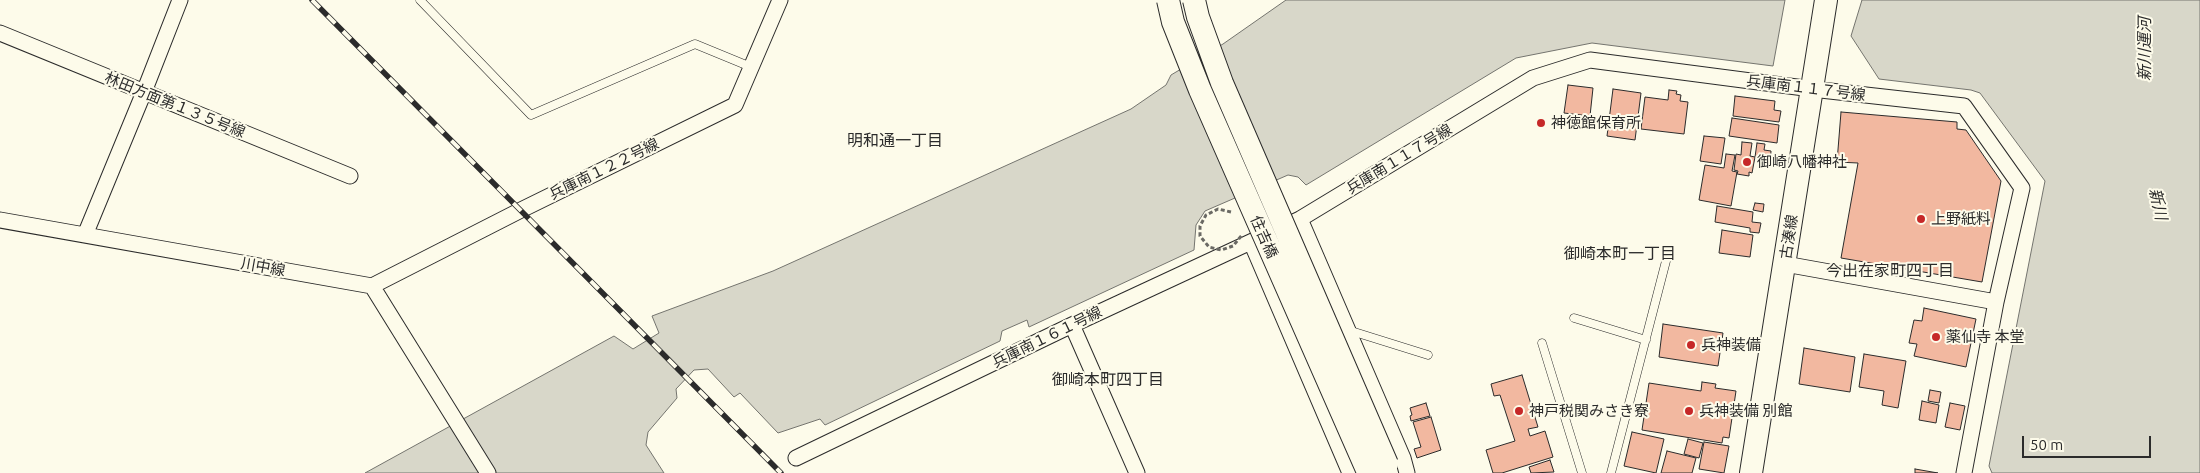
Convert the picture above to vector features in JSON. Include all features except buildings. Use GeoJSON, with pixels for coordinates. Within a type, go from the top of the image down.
{"type":"FeatureCollection","features":[{"type":"Feature","properties":{"kind":"street"},"geometry":{"type":"LineString","coordinates":[[85,235],[180,0]]}},
{"type":"Feature","properties":{"kind":"street","name":"兵庫南１２２号線"},"geometry":{"type":"LineString","coordinates":[[372,286],[521,210],[735,105],[780,0]]}},
{"type":"Feature","properties":{"kind":"street","name":"住吉橋"},"geometry":{"type":"LineString","coordinates":[[1168,0],[1174,22],[1200,90],[1379,471]]}},
{"type":"Feature","properties":{"kind":"street","name":"住吉橋"},"geometry":{"type":"LineString","coordinates":[[1194,0],[1198,17],[1222,83],[1379,471]]}},
{"type":"Feature","properties":{"kind":"street","name":"古湊線"},"geometry":{"type":"LineString","coordinates":[[1751,473],[1826,0]]}},
{"type":"Feature","properties":{"kind":"street","name":"林田方面第１３５号線"},"geometry":{"type":"LineString","coordinates":[[0,33],[350,176]]}},
{"type":"Feature","properties":{"kind":"street","name":"兵庫南１１７号線"},"geometry":{"type":"LineString","coordinates":[[1300,219],[1533,78],[1590,60],[1812,89],[1964,106],[2022,188],[1996,302],[1964,473]]}},
{"type":"Feature","properties":{"kind":"street"},"geometry":{"type":"LineString","coordinates":[[1251,242],[1379,471],[1403,458],[1300,219]]}},
{"type":"Feature","properties":{"kind":"street","name":"兵庫南１６１号線"},"geometry":{"type":"LineString","coordinates":[[796,458],[1072,325],[1300,219]]}},
{"type":"Feature","properties":{"kind":"street","name":"川中線"},"geometry":{"type":"LineString","coordinates":[[0,220],[372,286]]}},
{"type":"Feature","properties":{"kind":"street"},"geometry":{"type":"LineString","coordinates":[[1785,264],[1996,302]]}},
{"type":"Feature","properties":{"kind":"street"},"geometry":{"type":"LineString","coordinates":[[372,286],[488,473]]}},
{"type":"Feature","properties":{"kind":"street"},"geometry":{"type":"LineString","coordinates":[[1072,325],[1137,473]]}},
{"type":"Feature","properties":{"kind":"lane"},"geometry":{"type":"LineString","coordinates":[[420,0],[531,115],[695,44],[751,67]]}},
{"type":"Feature","properties":{"kind":"lane"},"geometry":{"type":"LineString","coordinates":[[1611,473],[1666,261]]}},
{"type":"Feature","properties":{"kind":"lane"},"geometry":{"type":"LineString","coordinates":[[1574,318],[1646,340]]}},
{"type":"Feature","properties":{"kind":"lane"},"geometry":{"type":"LineString","coordinates":[[1348,330],[1428,355]]}},
{"type":"Feature","properties":{"kind":"lane"},"geometry":{"type":"LineString","coordinates":[[1542,343],[1582,473]]}},
{"type":"Feature","properties":{"kind":"water"},"geometry":{"type":"Polygon","coordinates":[[[1286,0],[1785,0],[1773,66],[1592,43],[1516,58],[1306,185],[1298,177],[1288,175],[1205,211],[1196,225],[1194,250],[1029,327],[1027,320],[1002,331],[1000,341],[825,425],[820,419],[778,433],[740,393],[734,397],[708,369],[694,370],[676,389],[677,398],[648,432],[646,445],[664,473],[365,473],[614,336],[633,349],[659,333],[652,316],[773,271],[1131,109],[1166,85],[1171,75],[1223,44],[1286,0]]]}},
{"type":"Feature","properties":{"kind":"water"},"geometry":{"type":"Polygon","coordinates":[[[1862,0],[2200,0],[2200,473],[1992,473],[1989,466],[2045,181],[1980,93],[1971,90],[1879,79],[1851,36],[1862,0]]]}},
{"type":"Feature","properties":{"kind":"railway"},"geometry":{"type":"LineString","coordinates":[[312,0],[781,473]]}},
{"type":"Feature","properties":{"kind":"place","name":"神徳館保育所"},"geometry":{"type":"Point","coordinates":[1541,123]}},
{"type":"Feature","properties":{"kind":"place","name":"御崎八幡神社"},"geometry":{"type":"Point","coordinates":[1747,162]}},
{"type":"Feature","properties":{"kind":"place","name":"上野紙料"},"geometry":{"type":"Point","coordinates":[1921,219]}},
{"type":"Feature","properties":{"kind":"place","name":"薬仙寺 本堂"},"geometry":{"type":"Point","coordinates":[1936,337]}},
{"type":"Feature","properties":{"kind":"place","name":"兵神装備"},"geometry":{"type":"Point","coordinates":[1691,345]}},
{"type":"Feature","properties":{"kind":"place","name":"神戸税関みさき寮"},"geometry":{"type":"Point","coordinates":[1519,411]}},
{"type":"Feature","properties":{"kind":"place","name":"兵神装備 別館"},"geometry":{"type":"Point","coordinates":[1689,411]}},
{"type":"Feature","properties":{"kind":"district","name":"明和通一丁目"},"geometry":{"type":"Point","coordinates":[895,141]}},
{"type":"Feature","properties":{"kind":"district","name":"御崎本町一丁目"},"geometry":{"type":"Point","coordinates":[1620,254]}},
{"type":"Feature","properties":{"kind":"district","name":"今出在家町四丁目"},"geometry":{"type":"Point","coordinates":[1890,271]}},
{"type":"Feature","properties":{"kind":"district","name":"御崎本町四丁目"},"geometry":{"type":"Point","coordinates":[1108,380]}},
{"type":"Feature","properties":{"kind":"water label","name":"新川運河"},"geometry":{"type":"Point","coordinates":[2145,49]}},
{"type":"Feature","properties":{"kind":"water label","name":"新川"},"geometry":{"type":"Point","coordinates":[2158,204]}}]}
